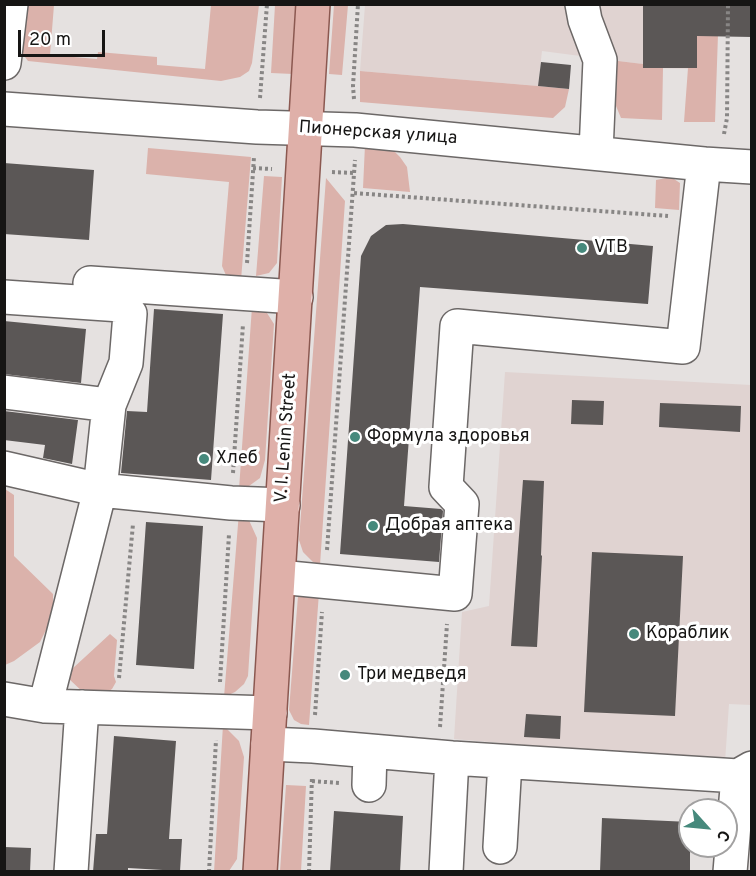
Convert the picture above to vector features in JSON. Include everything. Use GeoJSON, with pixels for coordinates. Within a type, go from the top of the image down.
{"type":"FeatureCollection","features":[{"type":"Feature","properties":{"kind":"main road","name":"V. I. Lenin Street"},"geometry":{"type":"LineString","coordinates":[[260,872],[313,4]]}},
{"type":"Feature","properties":{"kind":"street"},"geometry":{"type":"LineString","coordinates":[[4,63],[11,4]]}},
{"type":"Feature","properties":{"kind":"street"},"geometry":{"type":"LineString","coordinates":[[582,4],[585,20],[600,60],[596,152]]}},
{"type":"Feature","properties":{"kind":"street","name":"Пионерская улица"},"geometry":{"type":"LineString","coordinates":[[4,109],[305,129],[355,130],[596,152],[712,151],[752,167]]}},
{"type":"Feature","properties":{"kind":"street"},"geometry":{"type":"LineString","coordinates":[[279,577],[455,594],[462,504],[446,488],[457,326],[683,347],[698,218],[712,151]]}},
{"type":"Feature","properties":{"kind":"street"},"geometry":{"type":"LineString","coordinates":[[4,276],[122,295]]}},
{"type":"Feature","properties":{"kind":"street"},"geometry":{"type":"LineString","coordinates":[[45,706],[99,490],[109,405],[126,363],[130,314],[122,295]]}},
{"type":"Feature","properties":{"kind":"street"},"geometry":{"type":"LineString","coordinates":[[4,297],[122,295],[296,297]]}},
{"type":"Feature","properties":{"kind":"street"},"geometry":{"type":"LineString","coordinates":[[4,392],[109,405]]}},
{"type":"Feature","properties":{"kind":"street"},"geometry":{"type":"LineString","coordinates":[[4,468],[99,490],[231,503],[282,505]]}},
{"type":"Feature","properties":{"kind":"street"},"geometry":{"type":"LineString","coordinates":[[4,699],[45,706],[133,708],[269,729],[370,751],[505,762],[745,772],[730,872]]}},
{"type":"Feature","properties":{"kind":"street"},"geometry":{"type":"LineString","coordinates":[[72,872],[82,707]]}},
{"type":"Feature","properties":{"kind":"street"},"geometry":{"type":"LineString","coordinates":[[369,785],[370,751]]}},
{"type":"Feature","properties":{"kind":"street"},"geometry":{"type":"LineString","coordinates":[[445,758],[446,872]]}},
{"type":"Feature","properties":{"kind":"street"},"geometry":{"type":"LineString","coordinates":[[500,847],[505,762]]}},
{"type":"Feature","properties":{"kind":"path"},"geometry":{"type":"LineString","coordinates":[[260,104],[267,4]]}},
{"type":"Feature","properties":{"kind":"path"},"geometry":{"type":"LineString","coordinates":[[352,86],[358,4]]}},
{"type":"Feature","properties":{"kind":"path"},"geometry":{"type":"LineString","coordinates":[[712,151],[725,132],[727,118],[728,4]]}},
{"type":"Feature","properties":{"kind":"path"},"geometry":{"type":"LineString","coordinates":[[253,168],[278,169]]}},
{"type":"Feature","properties":{"kind":"path"},"geometry":{"type":"LineString","coordinates":[[324,581],[355,173],[325,172]]}},
{"type":"Feature","properties":{"kind":"path"},"geometry":{"type":"LineString","coordinates":[[354,193],[698,218]]}},
{"type":"Feature","properties":{"kind":"path"},"geometry":{"type":"LineString","coordinates":[[133,708],[135,679],[119,678],[136,494]]}},
{"type":"Feature","properties":{"kind":"path"},"geometry":{"type":"LineString","coordinates":[[445,758],[449,593]]}},
{"type":"Feature","properties":{"kind":"shaded area"},"geometry":{"type":"Polygon","coordinates":[[[27,5],[54,5],[50,55],[97,59],[98,52],[157,57],[157,65],[205,69],[211,5],[259,5],[252,63],[249,71],[240,77],[221,81],[28,61],[22,53],[27,5]]]}},
{"type":"Feature","properties":{"kind":"shaded area"},"geometry":{"type":"Polygon","coordinates":[[[275,5],[298,5],[293,74],[271,73],[275,5]]]}},
{"type":"Feature","properties":{"kind":"shaded area"},"geometry":{"type":"Polygon","coordinates":[[[334,5],[348,5],[342,75],[329,74],[334,5]]]}},
{"type":"Feature","properties":{"kind":"shaded area"},"geometry":{"type":"Polygon","coordinates":[[[365,5],[697,5],[697,69],[643,68],[642,64],[542,51],[538,86],[360,71],[365,5]]]}},
{"type":"Feature","properties":{"kind":"shaded area"},"geometry":{"type":"Polygon","coordinates":[[[697,5],[719,5],[715,122],[684,122],[688,68],[697,68],[697,5]]]}},
{"type":"Feature","properties":{"kind":"shaded area"},"geometry":{"type":"Polygon","coordinates":[[[610,60],[643,64],[643,68],[663,68],[662,120],[621,118],[616,106],[610,60]]]}},
{"type":"Feature","properties":{"kind":"shaded area"},"geometry":{"type":"Polygon","coordinates":[[[360,71],[569,89],[565,107],[553,118],[360,102],[360,71]]]}},
{"type":"Feature","properties":{"kind":"shaded area"},"geometry":{"type":"Polygon","coordinates":[[[365,145],[393,150],[400,157],[407,167],[410,192],[363,188],[365,145]]]}},
{"type":"Feature","properties":{"kind":"shaded area"},"geometry":{"type":"Polygon","coordinates":[[[148,148],[251,157],[241,280],[228,280],[222,266],[229,182],[146,174],[148,148]]]}},
{"type":"Feature","properties":{"kind":"shaded area"},"geometry":{"type":"Polygon","coordinates":[[[264,176],[282,177],[277,263],[269,273],[256,276],[264,176]]]}},
{"type":"Feature","properties":{"kind":"shaded area"},"geometry":{"type":"Polygon","coordinates":[[[671,177],[680,183],[679,210],[655,208],[656,180],[671,177]]]}},
{"type":"Feature","properties":{"kind":"shaded area"},"geometry":{"type":"Polygon","coordinates":[[[326,178],[345,201],[320,565],[313,562],[303,552],[299,540],[326,178]]]}},
{"type":"Feature","properties":{"kind":"shaded area"},"geometry":{"type":"Polygon","coordinates":[[[252,307],[267,313],[274,324],[265,460],[260,478],[249,486],[239,489],[252,307]]]}},
{"type":"Feature","properties":{"kind":"shaded area"},"geometry":{"type":"Polygon","coordinates":[[[505,372],[751,385],[751,705],[729,704],[725,762],[454,739],[462,612],[489,606],[505,372]]]}},
{"type":"Feature","properties":{"kind":"shaded area"},"geometry":{"type":"Polygon","coordinates":[[[5,489],[14,495],[14,556],[53,594],[53,616],[40,642],[5,665],[5,489]]]}},
{"type":"Feature","properties":{"kind":"shaded area"},"geometry":{"type":"Polygon","coordinates":[[[239,512],[248,518],[257,538],[248,676],[244,684],[235,692],[224,697],[239,512]]]}},
{"type":"Feature","properties":{"kind":"shaded area"},"geometry":{"type":"Polygon","coordinates":[[[303,590],[319,593],[309,725],[294,720],[289,710],[298,596],[303,590]]]}},
{"type":"Feature","properties":{"kind":"shaded area"},"geometry":{"type":"Polygon","coordinates":[[[110,634],[117,640],[114,676],[116,682],[112,689],[103,695],[84,693],[69,679],[72,669],[110,634]]]}},
{"type":"Feature","properties":{"kind":"shaded area"},"geometry":{"type":"Polygon","coordinates":[[[223,725],[239,741],[244,757],[237,859],[229,871],[214,872],[223,725]]]}},
{"type":"Feature","properties":{"kind":"shaded area"},"geometry":{"type":"Polygon","coordinates":[[[286,785],[306,786],[301,871],[280,871],[286,785]]]}},
{"type":"Feature","properties":{"kind":"building"},"geometry":{"type":"Polygon","coordinates":[[[643,4],[752,4],[752,37],[697,36],[697,68],[643,68],[643,4]]]}},
{"type":"Feature","properties":{"kind":"building"},"geometry":{"type":"Polygon","coordinates":[[[541,62],[571,65],[569,89],[538,86],[541,62]]]}},
{"type":"Feature","properties":{"kind":"building"},"geometry":{"type":"Polygon","coordinates":[[[4,163],[94,170],[89,240],[4,234],[4,163]]]}},
{"type":"Feature","properties":{"kind":"building"},"geometry":{"type":"Polygon","coordinates":[[[403,224],[653,246],[648,304],[420,287],[404,506],[443,511],[439,562],[340,554],[361,256],[371,236],[386,225],[403,224]]]}},
{"type":"Feature","properties":{"kind":"building"},"geometry":{"type":"Polygon","coordinates":[[[154,309],[223,314],[211,480],[121,473],[127,411],[147,412],[154,309]]]}},
{"type":"Feature","properties":{"kind":"building"},"geometry":{"type":"Polygon","coordinates":[[[4,321],[86,329],[81,383],[4,374],[4,321]]]}},
{"type":"Feature","properties":{"kind":"building"},"geometry":{"type":"Polygon","coordinates":[[[572,400],[604,401],[603,425],[571,424],[572,400]]]}},
{"type":"Feature","properties":{"kind":"building"},"geometry":{"type":"Polygon","coordinates":[[[660,403],[741,406],[740,432],[659,427],[660,403]]]}},
{"type":"Feature","properties":{"kind":"building"},"geometry":{"type":"Polygon","coordinates":[[[4,411],[78,420],[72,464],[43,458],[45,445],[4,440],[4,411]]]}},
{"type":"Feature","properties":{"kind":"building"},"geometry":{"type":"Polygon","coordinates":[[[523,480],[544,481],[537,647],[511,646],[523,480]]]}},
{"type":"Feature","properties":{"kind":"building"},"geometry":{"type":"Polygon","coordinates":[[[146,522],[203,526],[194,669],[136,665],[146,522]]]}},
{"type":"Feature","properties":{"kind":"building","name":"Кораблик"},"geometry":{"type":"Polygon","coordinates":[[[592,552],[683,556],[675,716],[584,712],[592,552]]]}},
{"type":"Feature","properties":{"kind":"building"},"geometry":{"type":"Polygon","coordinates":[[[526,714],[561,716],[560,739],[524,737],[526,714]]]}},
{"type":"Feature","properties":{"kind":"building"},"geometry":{"type":"Polygon","coordinates":[[[114,736],[176,741],[169,839],[182,839],[180,871],[128,868],[128,872],[93,872],[96,834],[107,834],[114,736]]]}},
{"type":"Feature","properties":{"kind":"building"},"geometry":{"type":"Polygon","coordinates":[[[334,811],[403,816],[400,872],[330,872],[334,811]]]}},
{"type":"Feature","properties":{"kind":"building"},"geometry":{"type":"Polygon","coordinates":[[[602,818],[678,821],[678,858],[690,858],[690,872],[600,872],[602,818]]]}},
{"type":"Feature","properties":{"kind":"building"},"geometry":{"type":"Polygon","coordinates":[[[4,847],[31,848],[30,872],[4,872],[4,847]]]}},
{"type":"Feature","properties":{"kind":"place","name":"VTB"},"geometry":{"type":"Point","coordinates":[582,248]}},
{"type":"Feature","properties":{"kind":"place","name":"Формула здоровья"},"geometry":{"type":"Point","coordinates":[355,437]}},
{"type":"Feature","properties":{"kind":"place","name":"Хлеб"},"geometry":{"type":"Point","coordinates":[204,459]}},
{"type":"Feature","properties":{"kind":"place","name":"Добрая аптека"},"geometry":{"type":"Point","coordinates":[373,526]}},
{"type":"Feature","properties":{"kind":"place","name":"Кораблик"},"geometry":{"type":"Point","coordinates":[634,634]}},
{"type":"Feature","properties":{"kind":"place","name":"Три медведя"},"geometry":{"type":"Point","coordinates":[345,675]}}]}
